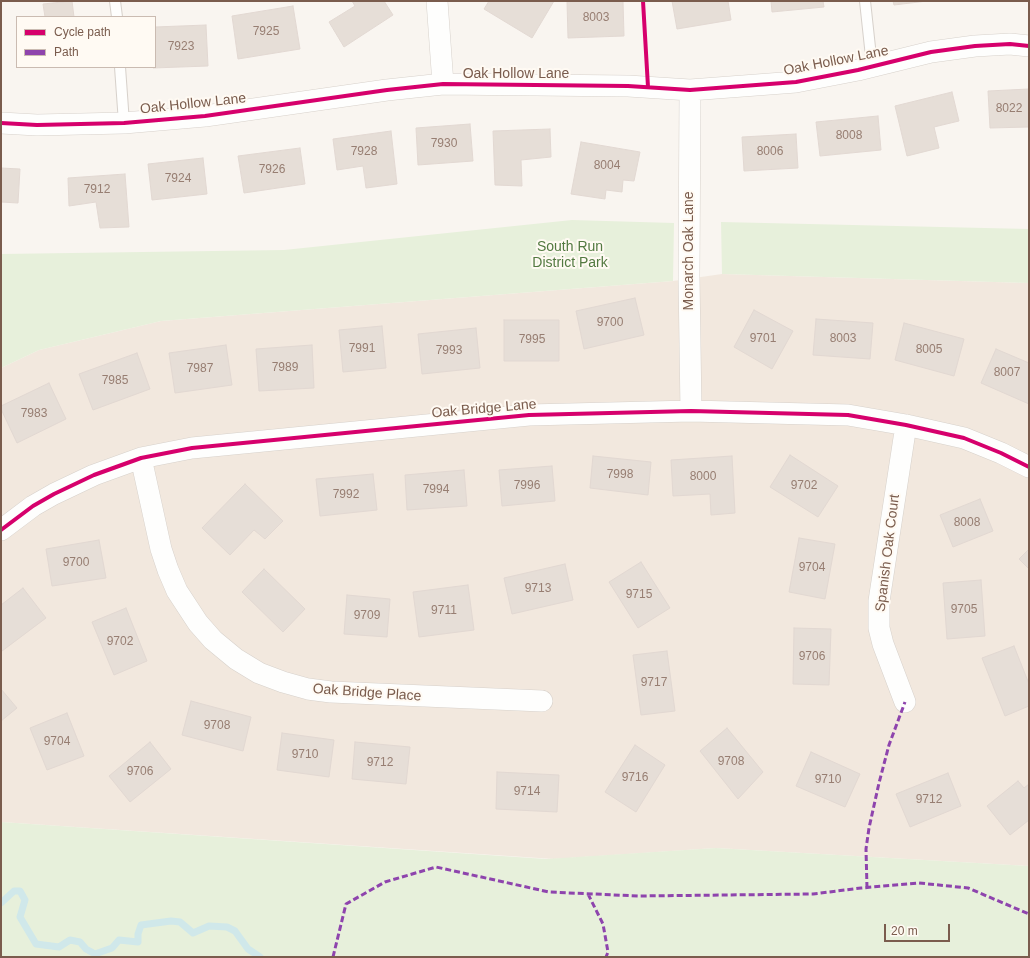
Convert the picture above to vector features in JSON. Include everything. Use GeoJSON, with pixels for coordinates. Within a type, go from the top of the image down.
{"type":"FeatureCollection","features":[{"type":"Feature","properties":{"kind":"street"},"geometry":{"type":"LineString","coordinates":[[437,1],[443,84]]}},
{"type":"Feature","properties":{"kind":"street","name":"Oak Hollow Lane"},"geometry":{"type":"LineString","coordinates":[[1,123],[37,125],[124,123],[205,116],[387,90],[443,84],[628,86],[690,90],[796,82],[931,52],[974,46],[1010,44],[1029,46]]}},
{"type":"Feature","properties":{"kind":"street","name":"Monarch Oak Lane"},"geometry":{"type":"LineString","coordinates":[[690,90],[690,411]]}},
{"type":"Feature","properties":{"kind":"street","name":"Oak Bridge Lane"},"geometry":{"type":"LineString","coordinates":[[1,530],[33,506],[54,494],[94,475],[141,458],[192,448],[529,415],[690,411],[848,415],[906,425],[964,438],[1001,452],[1029,467]]}},
{"type":"Feature","properties":{"kind":"street","name":"Spanish Oak Court"},"geometry":{"type":"LineString","coordinates":[[905,702],[879,628],[879,601],[906,425]]}},
{"type":"Feature","properties":{"kind":"street","name":"Oak Bridge Place"},"geometry":{"type":"LineString","coordinates":[[141,458],[161,549],[177,591],[198,623],[213,640],[236,659],[259,673],[308,689],[331,692],[542,701]]}},
{"type":"Feature","properties":{"kind":"lane"},"geometry":{"type":"LineString","coordinates":[[115,1],[117,16]]}},
{"type":"Feature","properties":{"kind":"lane"},"geometry":{"type":"LineString","coordinates":[[865,1],[872,66]]}},
{"type":"Feature","properties":{"kind":"lane"},"geometry":{"type":"LineString","coordinates":[[120,68],[124,123]]}},
{"type":"Feature","properties":{"kind":"shaded area"},"geometry":{"type":"Polygon","coordinates":[[[722,274],[1029,283],[1029,866],[716,848],[554,859],[1,822],[1,368],[39,350],[161,321],[673,281],[722,274]]]}},
{"type":"Feature","properties":{"kind":"green space","name":"South Run District Park"},"geometry":{"type":"Polygon","coordinates":[[[572,220],[674,223],[673,281],[161,321],[39,350],[1,368],[1,254],[284,250],[572,220]]]}},
{"type":"Feature","properties":{"kind":"green space"},"geometry":{"type":"Polygon","coordinates":[[[721,222],[1029,229],[1029,283],[722,274],[721,222]]]}},
{"type":"Feature","properties":{"kind":"green space"},"geometry":{"type":"Polygon","coordinates":[[[1,822],[546,859],[716,848],[1029,866],[1029,957],[1,957],[1,822]]]}},
{"type":"Feature","properties":{"kind":"building"},"geometry":{"type":"Polygon","coordinates":[[[72,1],[74,16],[45,16],[43,4],[72,1]]]}},
{"type":"Feature","properties":{"kind":"building"},"geometry":{"type":"Polygon","coordinates":[[[352,1],[384,1],[393,15],[344,47],[329,22],[355,6],[352,1]]]}},
{"type":"Feature","properties":{"kind":"building"},"geometry":{"type":"Polygon","coordinates":[[[489,1],[554,1],[532,38],[484,9],[489,1]]]}},
{"type":"Feature","properties":{"kind":"building"},"geometry":{"type":"Polygon","coordinates":[[[567,1],[623,1],[624,36],[568,38],[567,1]]]}},
{"type":"Feature","properties":{"kind":"building"},"geometry":{"type":"Polygon","coordinates":[[[672,1],[728,1],[731,20],[677,29],[672,1]]]}},
{"type":"Feature","properties":{"kind":"building"},"geometry":{"type":"Polygon","coordinates":[[[771,1],[823,1],[824,7],[772,12],[771,1]]]}},
{"type":"Feature","properties":{"kind":"building"},"geometry":{"type":"Polygon","coordinates":[[[893,1],[927,1],[894,5],[893,1]]]}},
{"type":"Feature","properties":{"kind":"building"},"geometry":{"type":"Polygon","coordinates":[[[293,6],[300,49],[238,59],[232,16],[293,6]]]}},
{"type":"Feature","properties":{"kind":"building"},"geometry":{"type":"Polygon","coordinates":[[[206,25],[208,66],[156,68],[156,27],[206,25]]]}},
{"type":"Feature","properties":{"kind":"building"},"geometry":{"type":"Polygon","coordinates":[[[1029,89],[1029,127],[990,128],[988,91],[1029,89]]]}},
{"type":"Feature","properties":{"kind":"building"},"geometry":{"type":"Polygon","coordinates":[[[952,92],[959,121],[934,127],[939,148],[907,156],[895,106],[952,92]]]}},
{"type":"Feature","properties":{"kind":"building"},"geometry":{"type":"Polygon","coordinates":[[[878,116],[881,150],[820,156],[816,122],[878,116]]]}},
{"type":"Feature","properties":{"kind":"building"},"geometry":{"type":"Polygon","coordinates":[[[470,124],[473,161],[418,165],[416,128],[470,124]]]}},
{"type":"Feature","properties":{"kind":"building"},"geometry":{"type":"Polygon","coordinates":[[[550,129],[551,157],[521,160],[522,186],[495,185],[493,131],[550,129]]]}},
{"type":"Feature","properties":{"kind":"building"},"geometry":{"type":"Polygon","coordinates":[[[391,131],[397,184],[366,188],[363,166],[337,170],[333,139],[391,131]]]}},
{"type":"Feature","properties":{"kind":"building"},"geometry":{"type":"Polygon","coordinates":[[[796,134],[798,168],[744,171],[742,137],[796,134]]]}},
{"type":"Feature","properties":{"kind":"building"},"geometry":{"type":"Polygon","coordinates":[[[581,142],[640,152],[634,181],[623,180],[622,192],[606,190],[605,199],[571,194],[581,142]]]}},
{"type":"Feature","properties":{"kind":"building"},"geometry":{"type":"Polygon","coordinates":[[[300,148],[305,184],[244,193],[238,156],[300,148]]]}},
{"type":"Feature","properties":{"kind":"building"},"geometry":{"type":"Polygon","coordinates":[[[203,158],[207,194],[152,200],[148,164],[203,158]]]}},
{"type":"Feature","properties":{"kind":"building"},"geometry":{"type":"Polygon","coordinates":[[[1,168],[20,169],[18,203],[1,202],[1,168]]]}},
{"type":"Feature","properties":{"kind":"building"},"geometry":{"type":"Polygon","coordinates":[[[125,174],[129,227],[100,228],[96,202],[69,206],[68,178],[125,174]]]}},
{"type":"Feature","properties":{"kind":"building"},"geometry":{"type":"Polygon","coordinates":[[[635,298],[644,335],[584,349],[576,311],[635,298]]]}},
{"type":"Feature","properties":{"kind":"building"},"geometry":{"type":"Polygon","coordinates":[[[754,310],[793,331],[772,369],[734,347],[754,310]]]}},
{"type":"Feature","properties":{"kind":"building"},"geometry":{"type":"Polygon","coordinates":[[[816,319],[873,323],[870,359],[813,355],[816,319]]]}},
{"type":"Feature","properties":{"kind":"building"},"geometry":{"type":"Polygon","coordinates":[[[504,320],[559,320],[559,361],[504,361],[504,320]]]}},
{"type":"Feature","properties":{"kind":"building"},"geometry":{"type":"Polygon","coordinates":[[[904,323],[964,339],[954,376],[895,360],[904,323]]]}},
{"type":"Feature","properties":{"kind":"building"},"geometry":{"type":"Polygon","coordinates":[[[382,326],[386,368],[343,372],[339,330],[382,326]]]}},
{"type":"Feature","properties":{"kind":"building"},"geometry":{"type":"Polygon","coordinates":[[[476,328],[480,368],[422,374],[418,334],[476,328]]]}},
{"type":"Feature","properties":{"kind":"building"},"geometry":{"type":"Polygon","coordinates":[[[226,345],[232,385],[175,393],[169,353],[226,345]]]}},
{"type":"Feature","properties":{"kind":"building"},"geometry":{"type":"Polygon","coordinates":[[[312,345],[314,388],[259,391],[256,349],[312,345]]]}},
{"type":"Feature","properties":{"kind":"building"},"geometry":{"type":"Polygon","coordinates":[[[996,349],[1029,363],[1029,404],[981,383],[996,349]]]}},
{"type":"Feature","properties":{"kind":"building"},"geometry":{"type":"Polygon","coordinates":[[[137,353],[150,389],[93,410],[79,374],[137,353]]]}},
{"type":"Feature","properties":{"kind":"building"},"geometry":{"type":"Polygon","coordinates":[[[49,383],[66,419],[17,443],[1,406],[49,383]]]}},
{"type":"Feature","properties":{"kind":"building"},"geometry":{"type":"Polygon","coordinates":[[[790,455],[838,486],[818,517],[770,487],[790,455]]]}},
{"type":"Feature","properties":{"kind":"building"},"geometry":{"type":"Polygon","coordinates":[[[593,456],[651,462],[648,495],[590,488],[593,456]]]}},
{"type":"Feature","properties":{"kind":"building"},"geometry":{"type":"Polygon","coordinates":[[[732,456],[735,513],[711,515],[710,494],[673,496],[671,460],[732,456]]]}},
{"type":"Feature","properties":{"kind":"building"},"geometry":{"type":"Polygon","coordinates":[[[552,466],[555,501],[502,506],[499,470],[552,466]]]}},
{"type":"Feature","properties":{"kind":"building"},"geometry":{"type":"Polygon","coordinates":[[[464,470],[467,506],[407,510],[405,475],[464,470]]]}},
{"type":"Feature","properties":{"kind":"building"},"geometry":{"type":"Polygon","coordinates":[[[373,474],[377,510],[320,516],[316,479],[373,474]]]}},
{"type":"Feature","properties":{"kind":"building"},"geometry":{"type":"Polygon","coordinates":[[[245,484],[283,521],[265,539],[254,530],[230,555],[202,528],[245,484]]]}},
{"type":"Feature","properties":{"kind":"building"},"geometry":{"type":"Polygon","coordinates":[[[980,499],[993,531],[953,547],[940,515],[980,499]]]}},
{"type":"Feature","properties":{"kind":"building"},"geometry":{"type":"Polygon","coordinates":[[[799,538],[835,544],[825,599],[789,592],[799,538]]]}},
{"type":"Feature","properties":{"kind":"building"},"geometry":{"type":"Polygon","coordinates":[[[99,540],[106,578],[52,586],[46,549],[99,540]]]}},
{"type":"Feature","properties":{"kind":"building"},"geometry":{"type":"Polygon","coordinates":[[[1029,549],[1029,569],[1019,559],[1029,549]]]}},
{"type":"Feature","properties":{"kind":"building"},"geometry":{"type":"Polygon","coordinates":[[[641,562],[670,608],[638,628],[609,582],[641,562]]]}},
{"type":"Feature","properties":{"kind":"building"},"geometry":{"type":"Polygon","coordinates":[[[565,564],[573,600],[512,614],[504,578],[565,564]]]}},
{"type":"Feature","properties":{"kind":"building"},"geometry":{"type":"Polygon","coordinates":[[[264,569],[305,609],[283,632],[242,592],[264,569]]]}},
{"type":"Feature","properties":{"kind":"building"},"geometry":{"type":"Polygon","coordinates":[[[981,580],[985,636],[947,639],[943,583],[981,580]]]}},
{"type":"Feature","properties":{"kind":"building"},"geometry":{"type":"Polygon","coordinates":[[[468,585],[474,630],[419,637],[413,592],[468,585]]]}},
{"type":"Feature","properties":{"kind":"building"},"geometry":{"type":"Polygon","coordinates":[[[23,588],[46,618],[2,651],[1,605],[23,588]]]}},
{"type":"Feature","properties":{"kind":"building"},"geometry":{"type":"Polygon","coordinates":[[[347,595],[390,599],[387,637],[344,634],[347,595]]]}},
{"type":"Feature","properties":{"kind":"building"},"geometry":{"type":"Polygon","coordinates":[[[126,608],[147,661],[114,675],[92,622],[126,608]]]}},
{"type":"Feature","properties":{"kind":"building"},"geometry":{"type":"Polygon","coordinates":[[[794,628],[831,629],[829,685],[793,684],[794,628]]]}},
{"type":"Feature","properties":{"kind":"building"},"geometry":{"type":"Polygon","coordinates":[[[1014,646],[1029,684],[1029,706],[1005,716],[982,658],[1014,646]]]}},
{"type":"Feature","properties":{"kind":"building"},"geometry":{"type":"Polygon","coordinates":[[[667,651],[675,711],[641,715],[633,655],[667,651]]]}},
{"type":"Feature","properties":{"kind":"building"},"geometry":{"type":"Polygon","coordinates":[[[1,689],[17,708],[1,721],[1,689]]]}},
{"type":"Feature","properties":{"kind":"building"},"geometry":{"type":"Polygon","coordinates":[[[191,701],[251,717],[243,751],[182,735],[191,701]]]}},
{"type":"Feature","properties":{"kind":"building"},"geometry":{"type":"Polygon","coordinates":[[[67,713],[84,756],[47,770],[30,728],[67,713]]]}},
{"type":"Feature","properties":{"kind":"building"},"geometry":{"type":"Polygon","coordinates":[[[727,728],[763,772],[738,799],[700,751],[727,728]]]}},
{"type":"Feature","properties":{"kind":"building"},"geometry":{"type":"Polygon","coordinates":[[[282,733],[334,740],[329,777],[277,770],[282,733]]]}},
{"type":"Feature","properties":{"kind":"building"},"geometry":{"type":"Polygon","coordinates":[[[150,742],[171,769],[130,802],[109,776],[150,742]]]}},
{"type":"Feature","properties":{"kind":"building"},"geometry":{"type":"Polygon","coordinates":[[[355,742],[410,747],[406,784],[352,779],[355,742]]]}},
{"type":"Feature","properties":{"kind":"building"},"geometry":{"type":"Polygon","coordinates":[[[635,745],[665,765],[636,812],[605,792],[635,745]]]}},
{"type":"Feature","properties":{"kind":"building"},"geometry":{"type":"Polygon","coordinates":[[[811,752],[860,774],[845,807],[796,786],[811,752]]]}},
{"type":"Feature","properties":{"kind":"building"},"geometry":{"type":"Polygon","coordinates":[[[497,772],[559,775],[557,812],[496,809],[497,772]]]}},
{"type":"Feature","properties":{"kind":"building"},"geometry":{"type":"Polygon","coordinates":[[[948,773],[961,806],[910,827],[896,794],[948,773]]]}},
{"type":"Feature","properties":{"kind":"building"},"geometry":{"type":"Polygon","coordinates":[[[1018,781],[1024,788],[1029,784],[1029,820],[1010,835],[987,806],[1018,781]]]}},
{"type":"Feature","properties":{"kind":"waterway"},"geometry":{"type":"LineString","coordinates":[[1,903],[14,891],[20,891],[25,900],[20,917],[36,944],[59,947],[70,940],[80,942],[86,949],[95,954],[112,948],[119,940],[138,942],[138,934],[141,925],[171,921],[180,922],[193,933],[209,926],[227,927],[235,931],[248,949],[260,957]]}},
{"type":"Feature","properties":{"kind":"marked path"},"geometry":{"type":"LineString","coordinates":[[867,888],[866,849],[869,828],[889,745],[905,702]]}},
{"type":"Feature","properties":{"kind":"marked path"},"geometry":{"type":"LineString","coordinates":[[333,957],[346,904],[385,882],[436,867],[549,892],[638,896],[813,894],[919,883],[968,888],[1029,914]]}},
{"type":"Feature","properties":{"kind":"marked path"},"geometry":{"type":"LineString","coordinates":[[588,894],[603,924],[608,952],[606,957]]}},
{"type":"Feature","properties":{"kind":"cycle path"},"geometry":{"type":"LineString","coordinates":[[643,1],[648,87]]}},
{"type":"Feature","properties":{"kind":"cycle path"},"geometry":{"type":"LineString","coordinates":[[1,123],[37,125],[124,123],[205,116],[387,90],[443,84],[628,86],[690,90],[796,82],[858,70],[931,52],[975,46],[1010,44],[1029,46]]}},
{"type":"Feature","properties":{"kind":"cycle path"},"geometry":{"type":"LineString","coordinates":[[1,530],[33,506],[54,494],[94,475],[141,458],[192,448],[529,415],[691,411],[848,415],[906,425],[964,438],[1001,453],[1029,467]]}}]}
